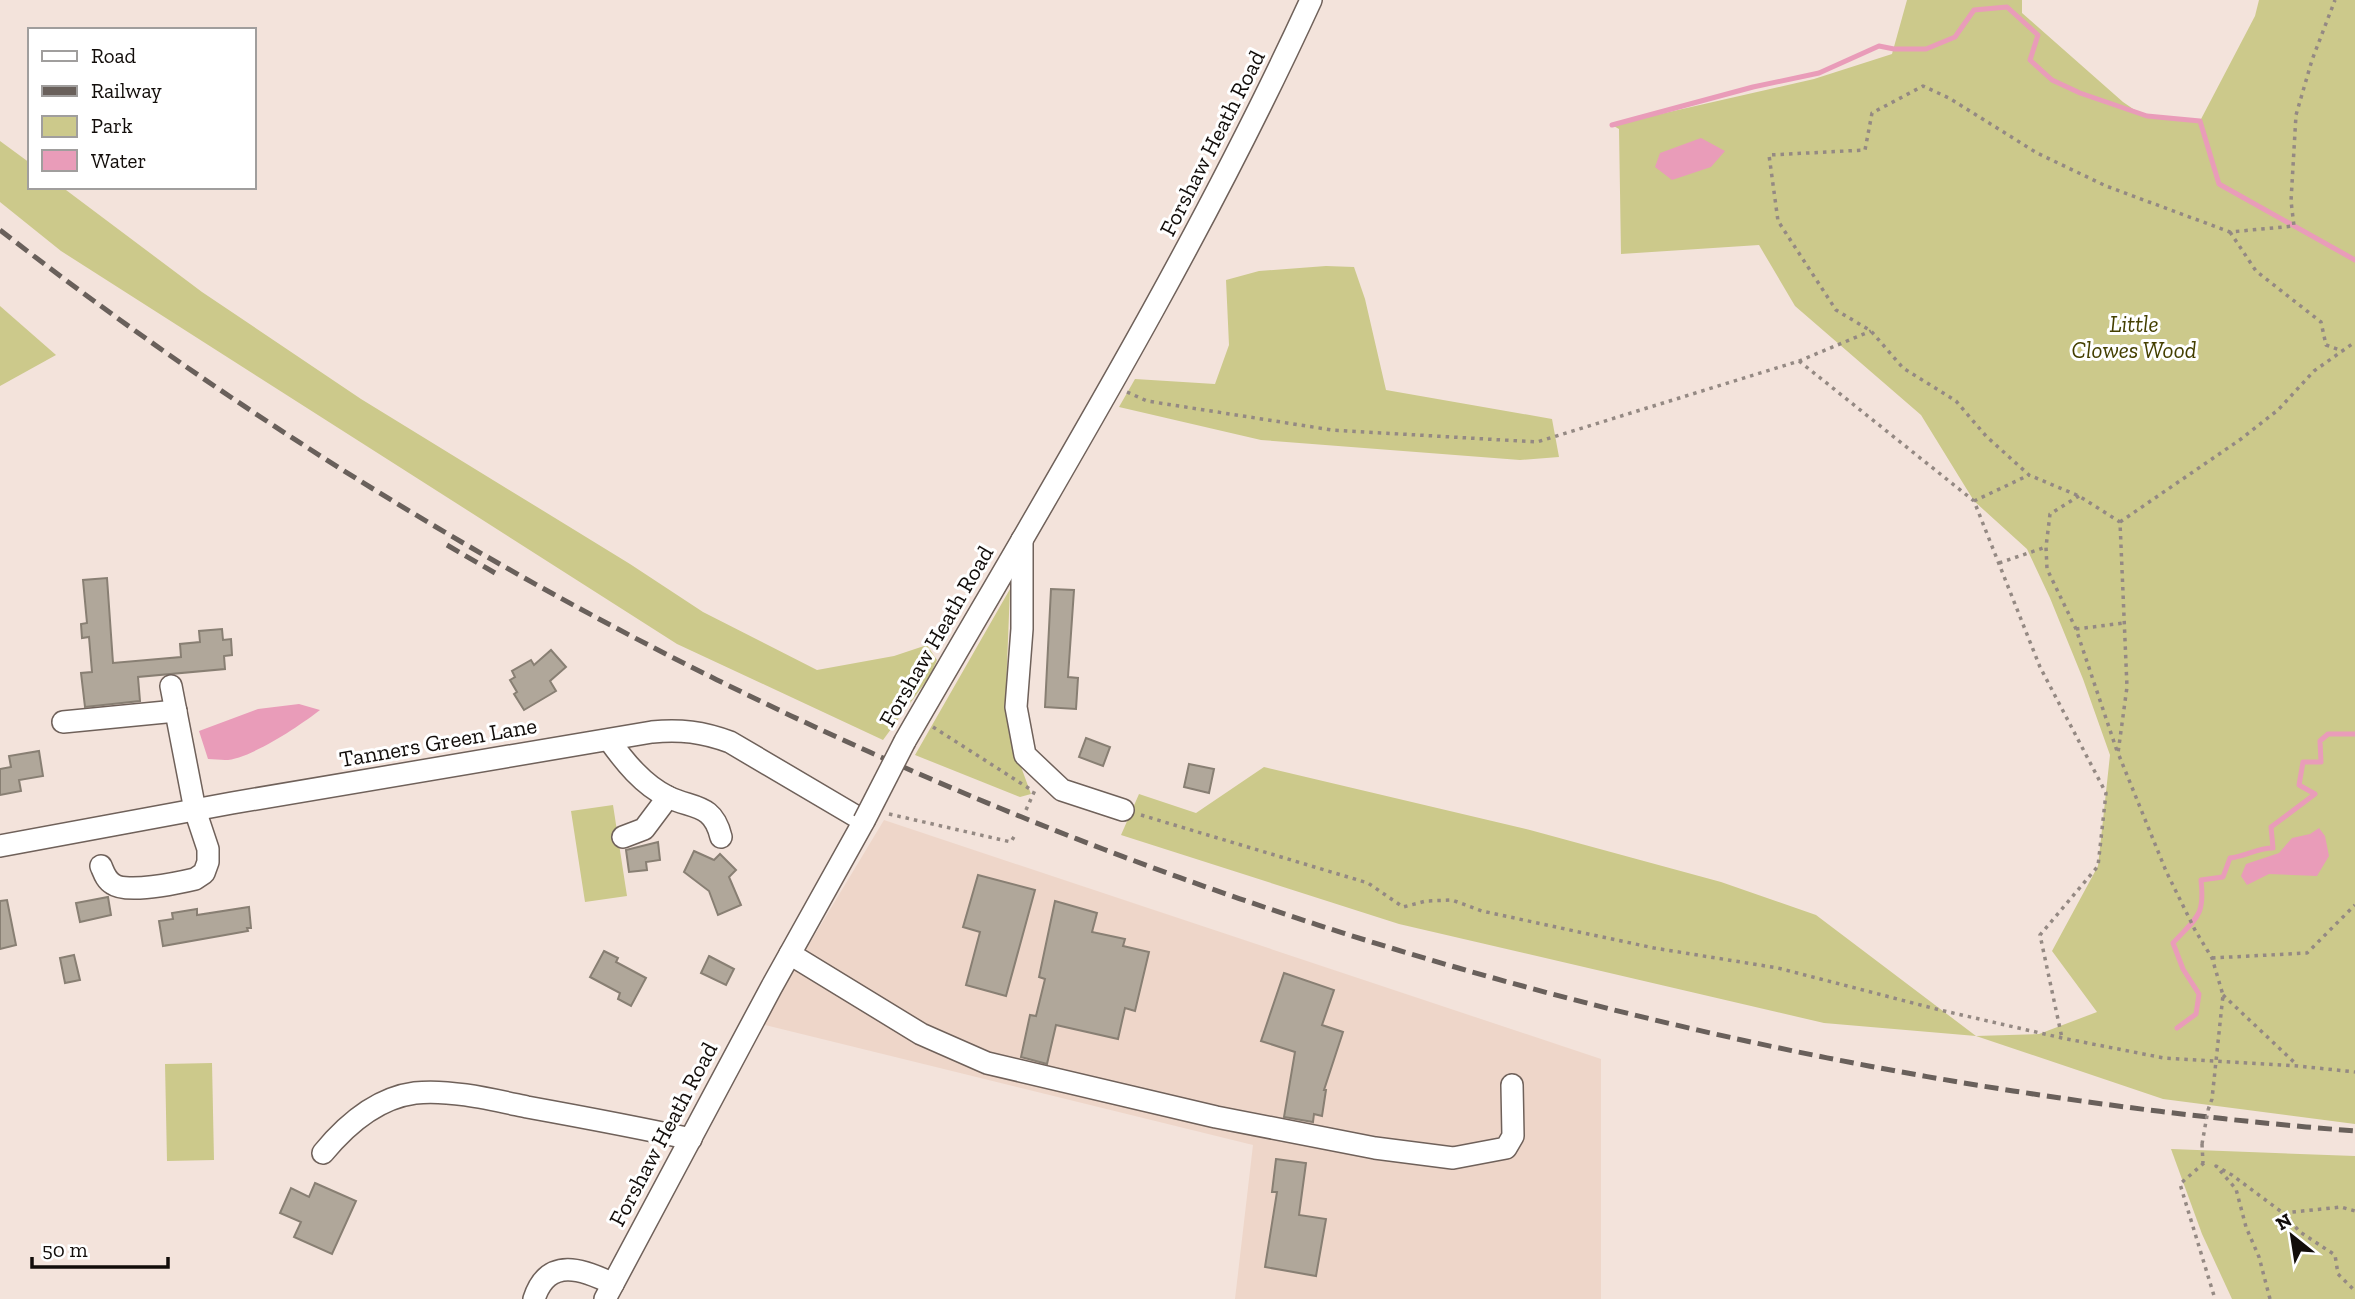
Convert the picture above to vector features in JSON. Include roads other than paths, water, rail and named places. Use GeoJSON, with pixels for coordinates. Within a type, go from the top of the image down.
{"type":"FeatureCollection","features":[{"type":"Feature","properties":{"kind":"street","name":"Forshaw Heath Road"},"geometry":{"type":"LineString","coordinates":[[609,1291],[790,954],[872,816],[905,741],[1112,385],[1199,229],[1274,82],[1311,0]]}},
{"type":"Feature","properties":{"kind":"street"},"geometry":{"type":"LineString","coordinates":[[1022,538],[1022,629],[1016,707],[1025,755],[1062,790],[1123,810]]}},
{"type":"Feature","properties":{"kind":"street"},"geometry":{"type":"LineString","coordinates":[[101,866],[113,884],[124,889],[195,879],[204,873],[208,862],[208,849],[195,810],[171,686]]}},
{"type":"Feature","properties":{"kind":"street"},"geometry":{"type":"LineString","coordinates":[[63,722],[176,711]]}},
{"type":"Feature","properties":{"kind":"street","name":"Tanners Green Lane"},"geometry":{"type":"LineString","coordinates":[[0,846],[195,810],[678,729],[713,735],[872,816]]}},
{"type":"Feature","properties":{"kind":"street"},"geometry":{"type":"LineString","coordinates":[[609,740],[630,768],[667,797],[706,810],[719,826],[721,837]]}},
{"type":"Feature","properties":{"kind":"street"},"geometry":{"type":"LineString","coordinates":[[623,837],[644,829],[667,797]]}},
{"type":"Feature","properties":{"kind":"street"},"geometry":{"type":"LineString","coordinates":[[790,954],[920,1034],[986,1063],[1216,1117],[1375,1149],[1453,1158],[1506,1147],[1513,1136],[1512,1085]]}},
{"type":"Feature","properties":{"kind":"street"},"geometry":{"type":"LineString","coordinates":[[323,1153],[342,1130],[368,1111],[390,1100],[416,1093],[482,1098],[691,1139]]}},
{"type":"Feature","properties":{"kind":"street"},"geometry":{"type":"LineString","coordinates":[[534,1299],[546,1278],[562,1270],[574,1268],[589,1272],[609,1291]]}},
{"type":"Feature","properties":{"kind":"water"},"geometry":{"type":"Polygon","coordinates":[[[1701,138],[1725,151],[1711,167],[1672,180],[1655,167],[1660,153],[1701,138]]]}},
{"type":"Feature","properties":{"kind":"water"},"geometry":{"type":"Polygon","coordinates":[[[299,704],[320,710],[261,748],[235,758],[208,759],[199,731],[258,709],[299,704]]]}},
{"type":"Feature","properties":{"kind":"water"},"geometry":{"type":"Polygon","coordinates":[[[2319,828],[2325,836],[2329,856],[2317,876],[2269,874],[2247,885],[2241,876],[2246,864],[2279,853],[2292,838],[2310,834],[2319,828]]]}},
{"type":"Feature","properties":{"kind":"waterway"},"geometry":{"type":"LineString","coordinates":[[1612,125],[1753,87],[1819,73],[1879,46],[1926,49],[1955,37],[1974,10],[2007,7],[2038,35],[2030,60],[2052,80],[2080,93],[2147,116],[2200,121],[2219,184],[2355,260]]}},
{"type":"Feature","properties":{"kind":"waterway"},"geometry":{"type":"LineString","coordinates":[[2177,1028],[2196,1014],[2199,994],[2183,969],[2173,943],[2198,915],[2202,901],[2201,880],[2223,877],[2230,858],[2273,848],[2271,827],[2315,794],[2299,785],[2303,762],[2321,762],[2320,741],[2328,734],[2355,734]]}},
{"type":"Feature","properties":{"kind":"railway"},"geometry":{"type":"LineString","coordinates":[[0,230],[260,417],[533,583],[817,728],[1112,852],[1414,955],[1723,1036],[2037,1095],[2355,1131]]}},
{"type":"Feature","properties":{"kind":"railway"},"geometry":{"type":"LineString","coordinates":[[447,545],[495,573]]}},
{"type":"Feature","properties":{"kind":"park label","name":"Little Clowes Wood"},"geometry":{"type":"Point","coordinates":[2134,337]}}]}
